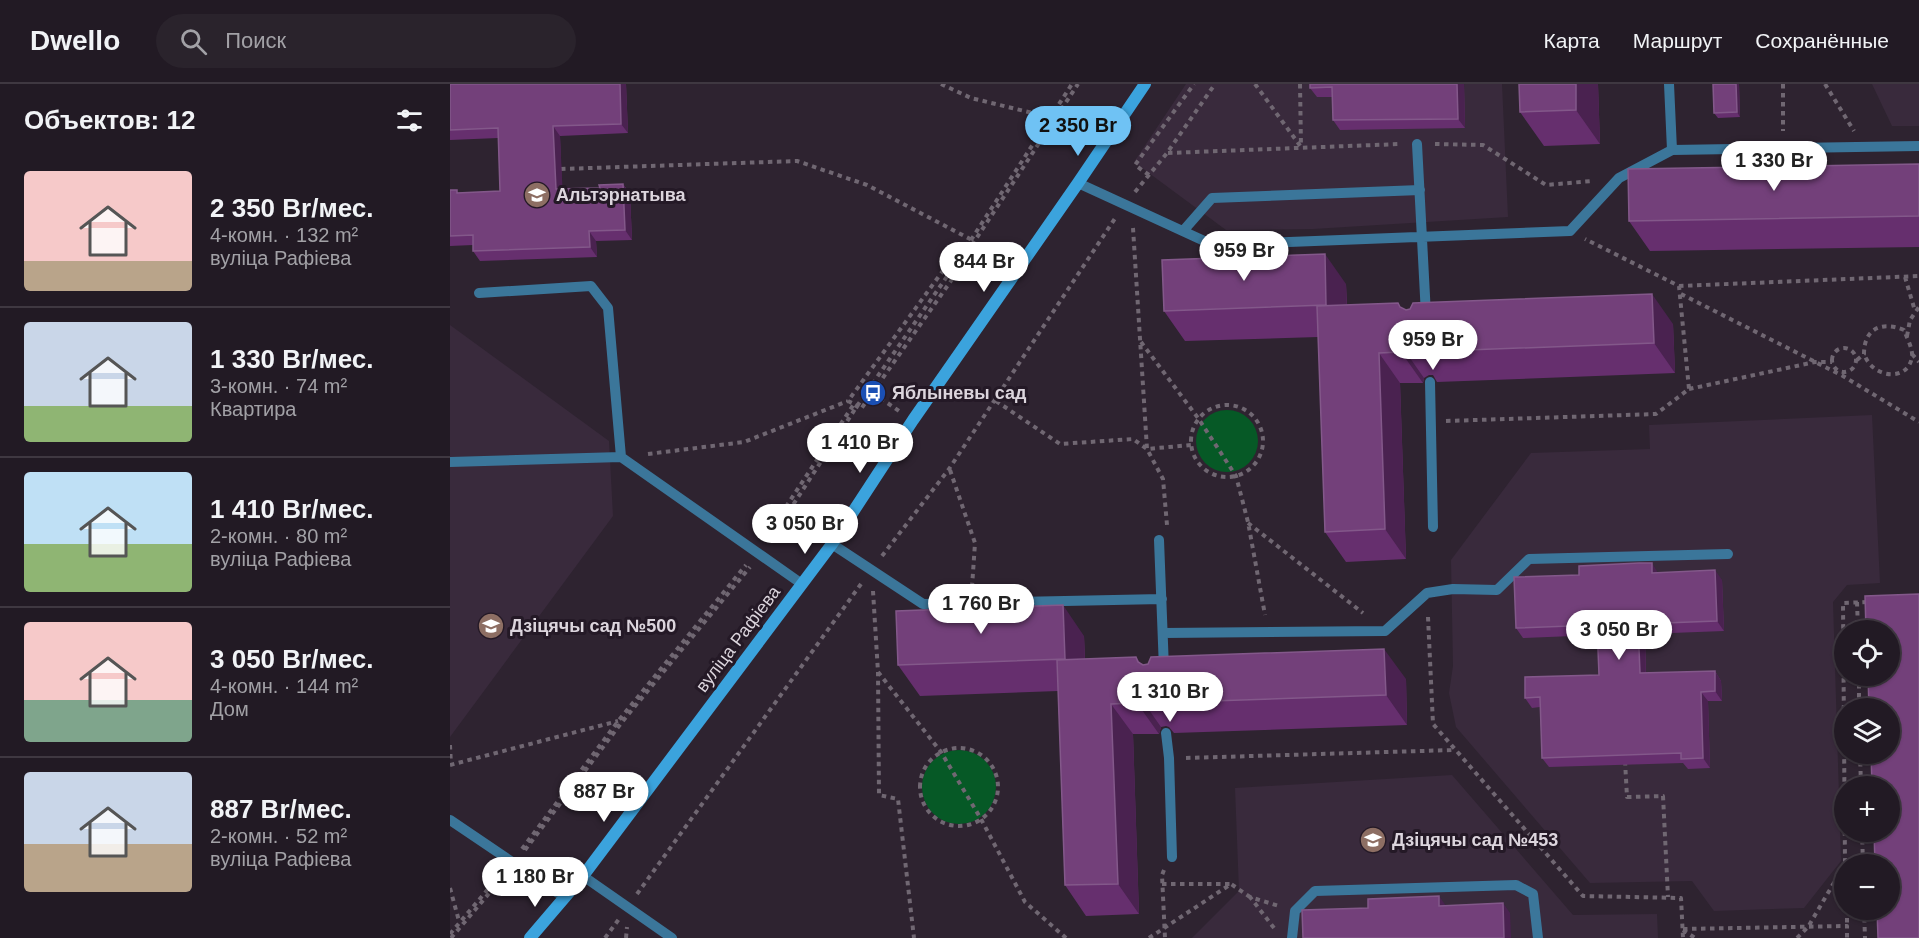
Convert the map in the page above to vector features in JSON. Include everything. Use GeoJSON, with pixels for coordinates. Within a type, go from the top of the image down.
{"type":"FeatureCollection","features":[{"type":"Feature","properties":{"kind":"main road","name":"вуліца Рафіева"},"geometry":{"type":"LineString","coordinates":[[530,938],[583,876],[832,544],[913,420],[1145,84]]}},
{"type":"Feature","properties":{"kind":"lane"},"geometry":{"type":"LineString","coordinates":[[1669,84],[1672,150]]}},
{"type":"Feature","properties":{"kind":"lane"},"geometry":{"type":"LineString","coordinates":[[1417,144],[1426,322]]}},
{"type":"Feature","properties":{"kind":"lane"},"geometry":{"type":"LineString","coordinates":[[1078,183],[1213,245],[1570,231],[1619,178],[1672,150],[1919,147]]}},
{"type":"Feature","properties":{"kind":"lane"},"geometry":{"type":"LineString","coordinates":[[1183,231],[1212,198],[1420,190]]}},
{"type":"Feature","properties":{"kind":"lane"},"geometry":{"type":"LineString","coordinates":[[479,293],[591,286],[599,295],[608,308],[621,457]]}},
{"type":"Feature","properties":{"kind":"lane"},"geometry":{"type":"LineString","coordinates":[[1430,382],[1433,527]]}},
{"type":"Feature","properties":{"kind":"lane"},"geometry":{"type":"LineString","coordinates":[[450,462],[621,457],[802,584]]}},
{"type":"Feature","properties":{"kind":"lane"},"geometry":{"type":"LineString","coordinates":[[1159,540],[1164,677]]}},
{"type":"Feature","properties":{"kind":"lane"},"geometry":{"type":"LineString","coordinates":[[832,544],[923,604],[1162,599]]}},
{"type":"Feature","properties":{"kind":"lane"},"geometry":{"type":"LineString","coordinates":[[1163,633],[1385,631],[1427,593],[1453,589],[1497,590],[1529,559],[1728,554]]}},
{"type":"Feature","properties":{"kind":"lane"},"geometry":{"type":"LineString","coordinates":[[1166,733],[1172,857]]}},
{"type":"Feature","properties":{"kind":"lane"},"geometry":{"type":"LineString","coordinates":[[450,820],[564,897]]}},
{"type":"Feature","properties":{"kind":"lane"},"geometry":{"type":"LineString","coordinates":[[583,876],[672,938]]}},
{"type":"Feature","properties":{"kind":"lane"},"geometry":{"type":"LineString","coordinates":[[1292,938],[1295,911],[1315,891],[1516,885],[1533,894],[1538,938]]}},
{"type":"Feature","properties":{"kind":"path"},"geometry":{"type":"LineString","coordinates":[[941,84],[971,98],[1050,117]]}},
{"type":"Feature","properties":{"kind":"path"},"geometry":{"type":"LineString","coordinates":[[972,241],[1072,84]]}},
{"type":"Feature","properties":{"kind":"path"},"geometry":{"type":"LineString","coordinates":[[621,457],[744,442],[849,401],[952,263],[972,241],[1078,84]]}},
{"type":"Feature","properties":{"kind":"path"},"geometry":{"type":"LineString","coordinates":[[1149,175],[1135,165],[1194,84]]}},
{"type":"Feature","properties":{"kind":"path"},"geometry":{"type":"LineString","coordinates":[[605,938],[872,569],[950,469],[1128,205],[1215,84]]}},
{"type":"Feature","properties":{"kind":"path"},"geometry":{"type":"LineString","coordinates":[[1255,84],[1301,148]]}},
{"type":"Feature","properties":{"kind":"path"},"geometry":{"type":"LineString","coordinates":[[1300,84],[1301,148]]}},
{"type":"Feature","properties":{"kind":"path"},"geometry":{"type":"LineString","coordinates":[[1783,84],[1784,148]]}},
{"type":"Feature","properties":{"kind":"path"},"geometry":{"type":"LineString","coordinates":[[1825,84],[1863,147]]}},
{"type":"Feature","properties":{"kind":"path"},"geometry":{"type":"LineString","coordinates":[[1167,153],[1417,144],[1483,145],[1546,185],[1619,178]]}},
{"type":"Feature","properties":{"kind":"path"},"geometry":{"type":"LineString","coordinates":[[561,169],[797,161],[867,185],[972,241]]}},
{"type":"Feature","properties":{"kind":"path"},"geometry":{"type":"LineString","coordinates":[[1128,205],[1147,449],[1163,479],[1167,527]]}},
{"type":"Feature","properties":{"kind":"path"},"geometry":{"type":"LineString","coordinates":[[1570,231],[1679,286],[1919,276]]}},
{"type":"Feature","properties":{"kind":"path"},"geometry":{"type":"LineString","coordinates":[[849,401],[861,409],[873,393],[960,268],[952,263]]}},
{"type":"Feature","properties":{"kind":"path"},"geometry":{"type":"LineString","coordinates":[[451,936],[514,862],[621,721],[759,552],[952,263]]}},
{"type":"Feature","properties":{"kind":"path"},"geometry":{"type":"LineString","coordinates":[[1905,276],[1915,311]]}},
{"type":"Feature","properties":{"kind":"path"},"geometry":{"type":"LineString","coordinates":[[1679,286],[1689,389]]}},
{"type":"Feature","properties":{"kind":"path"},"geometry":{"type":"LineString","coordinates":[[1680,294],[1843,374]]}},
{"type":"Feature","properties":{"kind":"path"},"geometry":{"type":"LineString","coordinates":[[1907,341],[1910,320],[1919,307]]}},
{"type":"Feature","properties":{"kind":"path"},"geometry":{"type":"LineString","coordinates":[[1912,354],[1904,370],[1893,374],[1881,374],[1867,363],[1864,345],[1869,335],[1880,326],[1893,325],[1904,330],[1912,354],[1919,363]]}},
{"type":"Feature","properties":{"kind":"path"},"geometry":{"type":"LineString","coordinates":[[1140,341],[1198,418],[1236,476],[1248,522],[1269,632]]}},
{"type":"Feature","properties":{"kind":"path"},"geometry":{"type":"LineString","coordinates":[[1857,360],[1854,352],[1848,348],[1840,348],[1834,352],[1832,362],[1843,374],[1919,422]]}},
{"type":"Feature","properties":{"kind":"path"},"geometry":{"type":"LineString","coordinates":[[1843,374],[1855,367],[1857,360],[1864,354]]}},
{"type":"Feature","properties":{"kind":"path"},"geometry":{"type":"LineString","coordinates":[[1431,418],[1439,421],[1656,414],[1689,389],[1815,362],[1832,362]]}},
{"type":"Feature","properties":{"kind":"path"},"geometry":{"type":"LineString","coordinates":[[873,393],[913,420]]}},
{"type":"Feature","properties":{"kind":"path"},"geometry":{"type":"LineString","coordinates":[[996,401],[1060,444],[1133,439],[1147,449],[1191,445]]}},
{"type":"Feature","properties":{"kind":"path"},"geometry":{"type":"LineString","coordinates":[[1218,405],[1231,405],[1247,410],[1258,422],[1263,434],[1263,446],[1254,466],[1236,476],[1225,477],[1208,472],[1198,464],[1191,445],[1191,432],[1198,418],[1218,405]]}},
{"type":"Feature","properties":{"kind":"path"},"geometry":{"type":"LineString","coordinates":[[950,469],[975,543],[971,602]]}},
{"type":"Feature","properties":{"kind":"path"},"geometry":{"type":"LineString","coordinates":[[1248,522],[1385,631]]}},
{"type":"Feature","properties":{"kind":"path"},"geometry":{"type":"LineString","coordinates":[[872,569],[878,672],[879,795],[898,799],[914,938]]}},
{"type":"Feature","properties":{"kind":"path"},"geometry":{"type":"LineString","coordinates":[[1427,593],[1433,724],[1583,896],[1681,898],[1683,938]]}},
{"type":"Feature","properties":{"kind":"path"},"geometry":{"type":"LineString","coordinates":[[1845,854],[1843,603],[1878,602]]}},
{"type":"Feature","properties":{"kind":"path"},"geometry":{"type":"LineString","coordinates":[[1857,603],[1857,620]]}},
{"type":"Feature","properties":{"kind":"path"},"geometry":{"type":"LineString","coordinates":[[878,672],[941,752],[981,819],[1025,903],[1066,938]]}},
{"type":"Feature","properties":{"kind":"path"},"geometry":{"type":"LineString","coordinates":[[450,745],[450,765],[621,721]]}},
{"type":"Feature","properties":{"kind":"path"},"geometry":{"type":"LineString","coordinates":[[958,748],[968,749],[991,764],[997,777],[997,797],[991,809],[981,819],[973,824],[949,825],[931,814],[923,804],[920,782],[923,769],[941,752],[958,748]]}},
{"type":"Feature","properties":{"kind":"path"},"geometry":{"type":"LineString","coordinates":[[1169,758],[1455,750]]}},
{"type":"Feature","properties":{"kind":"path"},"geometry":{"type":"LineString","coordinates":[[1625,757],[1627,797],[1663,796],[1668,898]]}},
{"type":"Feature","properties":{"kind":"path"},"geometry":{"type":"LineString","coordinates":[[1165,938],[1162,875],[1172,857]]}},
{"type":"Feature","properties":{"kind":"path"},"geometry":{"type":"LineString","coordinates":[[1797,938],[1808,927],[1834,883]]}},
{"type":"Feature","properties":{"kind":"path"},"geometry":{"type":"LineString","coordinates":[[1162,884],[1231,884],[1250,897],[1295,911]]}},
{"type":"Feature","properties":{"kind":"path"},"geometry":{"type":"LineString","coordinates":[[1149,938],[1231,884]]}},
{"type":"Feature","properties":{"kind":"path"},"geometry":{"type":"LineString","coordinates":[[450,888],[461,922]]}},
{"type":"Feature","properties":{"kind":"path"},"geometry":{"type":"LineString","coordinates":[[1250,897],[1276,930]]}},
{"type":"Feature","properties":{"kind":"path"},"geometry":{"type":"LineString","coordinates":[[1847,920],[1847,938]]}},
{"type":"Feature","properties":{"kind":"path"},"geometry":{"type":"LineString","coordinates":[[1864,920],[1865,938]]}},
{"type":"Feature","properties":{"kind":"path"},"geometry":{"type":"LineString","coordinates":[[1683,929],[1847,926]]}},
{"type":"Feature","properties":{"kind":"path"},"geometry":{"type":"LineString","coordinates":[[1683,929],[1695,938]]}},
{"type":"Feature","properties":{"kind":"shaded area"},"geometry":{"type":"Polygon","coordinates":[[[1186,84],[1502,84],[1508,217],[1313,229],[1226,230],[1134,162],[1186,84]]]}},
{"type":"Feature","properties":{"kind":"shaded area"},"geometry":{"type":"Polygon","coordinates":[[[1872,84],[1919,84],[1919,126],[1892,126],[1872,84]]]}},
{"type":"Feature","properties":{"kind":"shaded area","name":"Дзіцячы сад №500"},"geometry":{"type":"Polygon","coordinates":[[[450,325],[609,441],[613,516],[450,737],[450,325]]]}},
{"type":"Feature","properties":{"kind":"shaded area"},"geometry":{"type":"Polygon","coordinates":[[[1872,415],[1880,583],[1847,585],[1833,602],[1836,698],[1834,698],[1834,764],[1838,764],[1838,776],[1834,776],[1834,842],[1840,842],[1841,854],[1834,854],[1834,870],[1804,908],[1714,911],[1692,881],[1590,883],[1456,727],[1449,693],[1453,666],[1451,560],[1531,453],[1650,449],[1649,425],[1872,415]]]}},
{"type":"Feature","properties":{"kind":"shaded area","name":"Дзіцячы сад №453"},"geometry":{"type":"Polygon","coordinates":[[[1452,775],[1573,915],[1657,914],[1658,938],[1192,938],[1239,891],[1235,788],[1452,775]]]}},
{"type":"Feature","properties":{"kind":"green space"},"geometry":{"type":"Polygon","coordinates":[[[1227,410],[1239,412],[1249,419],[1256,429],[1258,441],[1256,453],[1249,463],[1239,470],[1227,472],[1215,470],[1205,463],[1198,453],[1196,441],[1198,429],[1205,419],[1215,412],[1227,410]]]}},
{"type":"Feature","properties":{"kind":"green space"},"geometry":{"type":"Polygon","coordinates":[[[959,750],[973,753],[985,761],[993,773],[996,787],[993,801],[985,813],[973,821],[959,824],[945,821],[933,813],[925,801],[922,787],[925,773],[933,761],[945,753],[959,750]]]}},
{"type":"Feature","properties":{"kind":"building"},"geometry":{"type":"Polygon","coordinates":[[[450,84],[620,84],[621,124],[553,126],[556,189],[600,188],[599,185],[623,184],[625,230],[589,231],[590,247],[473,251],[473,235],[450,236],[450,190],[457,190],[457,193],[500,191],[498,128],[450,130],[450,84]]]}},
{"type":"Feature","properties":{"kind":"building"},"geometry":{"type":"Polygon","coordinates":[[[1310,84],[1457,84],[1458,119],[1333,120],[1332,87],[1310,88],[1310,84]]]}},
{"type":"Feature","properties":{"kind":"building"},"geometry":{"type":"Polygon","coordinates":[[[1519,84],[1576,84],[1576,110],[1520,112],[1519,84]]]}},
{"type":"Feature","properties":{"kind":"building"},"geometry":{"type":"Polygon","coordinates":[[[1713,84],[1736,84],[1737,112],[1714,113],[1713,84]]]}},
{"type":"Feature","properties":{"kind":"building"},"geometry":{"type":"Polygon","coordinates":[[[1919,164],[1919,216],[1629,221],[1628,169],[1919,164]]]}},
{"type":"Feature","properties":{"kind":"building"},"geometry":{"type":"Polygon","coordinates":[[[1325,254],[1326,305],[1164,311],[1162,260],[1325,254]]]}},
{"type":"Feature","properties":{"kind":"building"},"geometry":{"type":"Polygon","coordinates":[[[1652,294],[1654,343],[1416,352],[1413,345],[1408,344],[1401,352],[1379,353],[1385,529],[1325,532],[1317,306],[1398,303],[1406,310],[1410,309],[1413,303],[1652,294]]]}},
{"type":"Feature","properties":{"kind":"building"},"geometry":{"type":"Polygon","coordinates":[[[1652,563],[1652,573],[1715,570],[1717,621],[1638,624],[1640,673],[1715,671],[1715,691],[1701,692],[1703,758],[1681,759],[1681,753],[1542,758],[1540,697],[1525,698],[1525,677],[1599,675],[1597,625],[1516,628],[1514,577],[1579,575],[1579,566],[1652,563]]]}},
{"type":"Feature","properties":{"kind":"building"},"geometry":{"type":"Polygon","coordinates":[[[1919,594],[1919,938],[1878,938],[1877,920],[1900,920],[1900,854],[1875,854],[1874,842],[1900,842],[1900,776],[1872,776],[1871,764],[1900,764],[1900,698],[1869,698],[1868,686],[1900,686],[1900,620],[1866,620],[1865,596],[1919,594]]]}},
{"type":"Feature","properties":{"kind":"building"},"geometry":{"type":"Polygon","coordinates":[[[1063,605],[1065,659],[898,665],[896,611],[1063,605]]]}},
{"type":"Feature","properties":{"kind":"building"},"geometry":{"type":"Polygon","coordinates":[[[1384,649],[1386,695],[1152,703],[1150,698],[1144,695],[1137,703],[1111,704],[1118,884],[1065,885],[1057,660],[1136,657],[1143,665],[1148,664],[1151,657],[1384,649]]]}},
{"type":"Feature","properties":{"kind":"building"},"geometry":{"type":"Polygon","coordinates":[[[1439,896],[1439,906],[1503,903],[1504,938],[1303,938],[1302,910],[1368,908],[1368,899],[1439,896]]]}},
{"type":"Feature","properties":{"kind":"place","name":"Альтэрнатыва"},"geometry":{"type":"Point","coordinates":[537,195]}},
{"type":"Feature","properties":{"kind":"place","name":"Яблыневы сад"},"geometry":{"type":"Point","coordinates":[873,393]}},
{"type":"Feature","properties":{"kind":"place","name":"Дзіцячы сад №500"},"geometry":{"type":"Point","coordinates":[491,626]}},
{"type":"Feature","properties":{"kind":"place","name":"Дзіцячы сад №453"},"geometry":{"type":"Point","coordinates":[1373,840]}}]}
